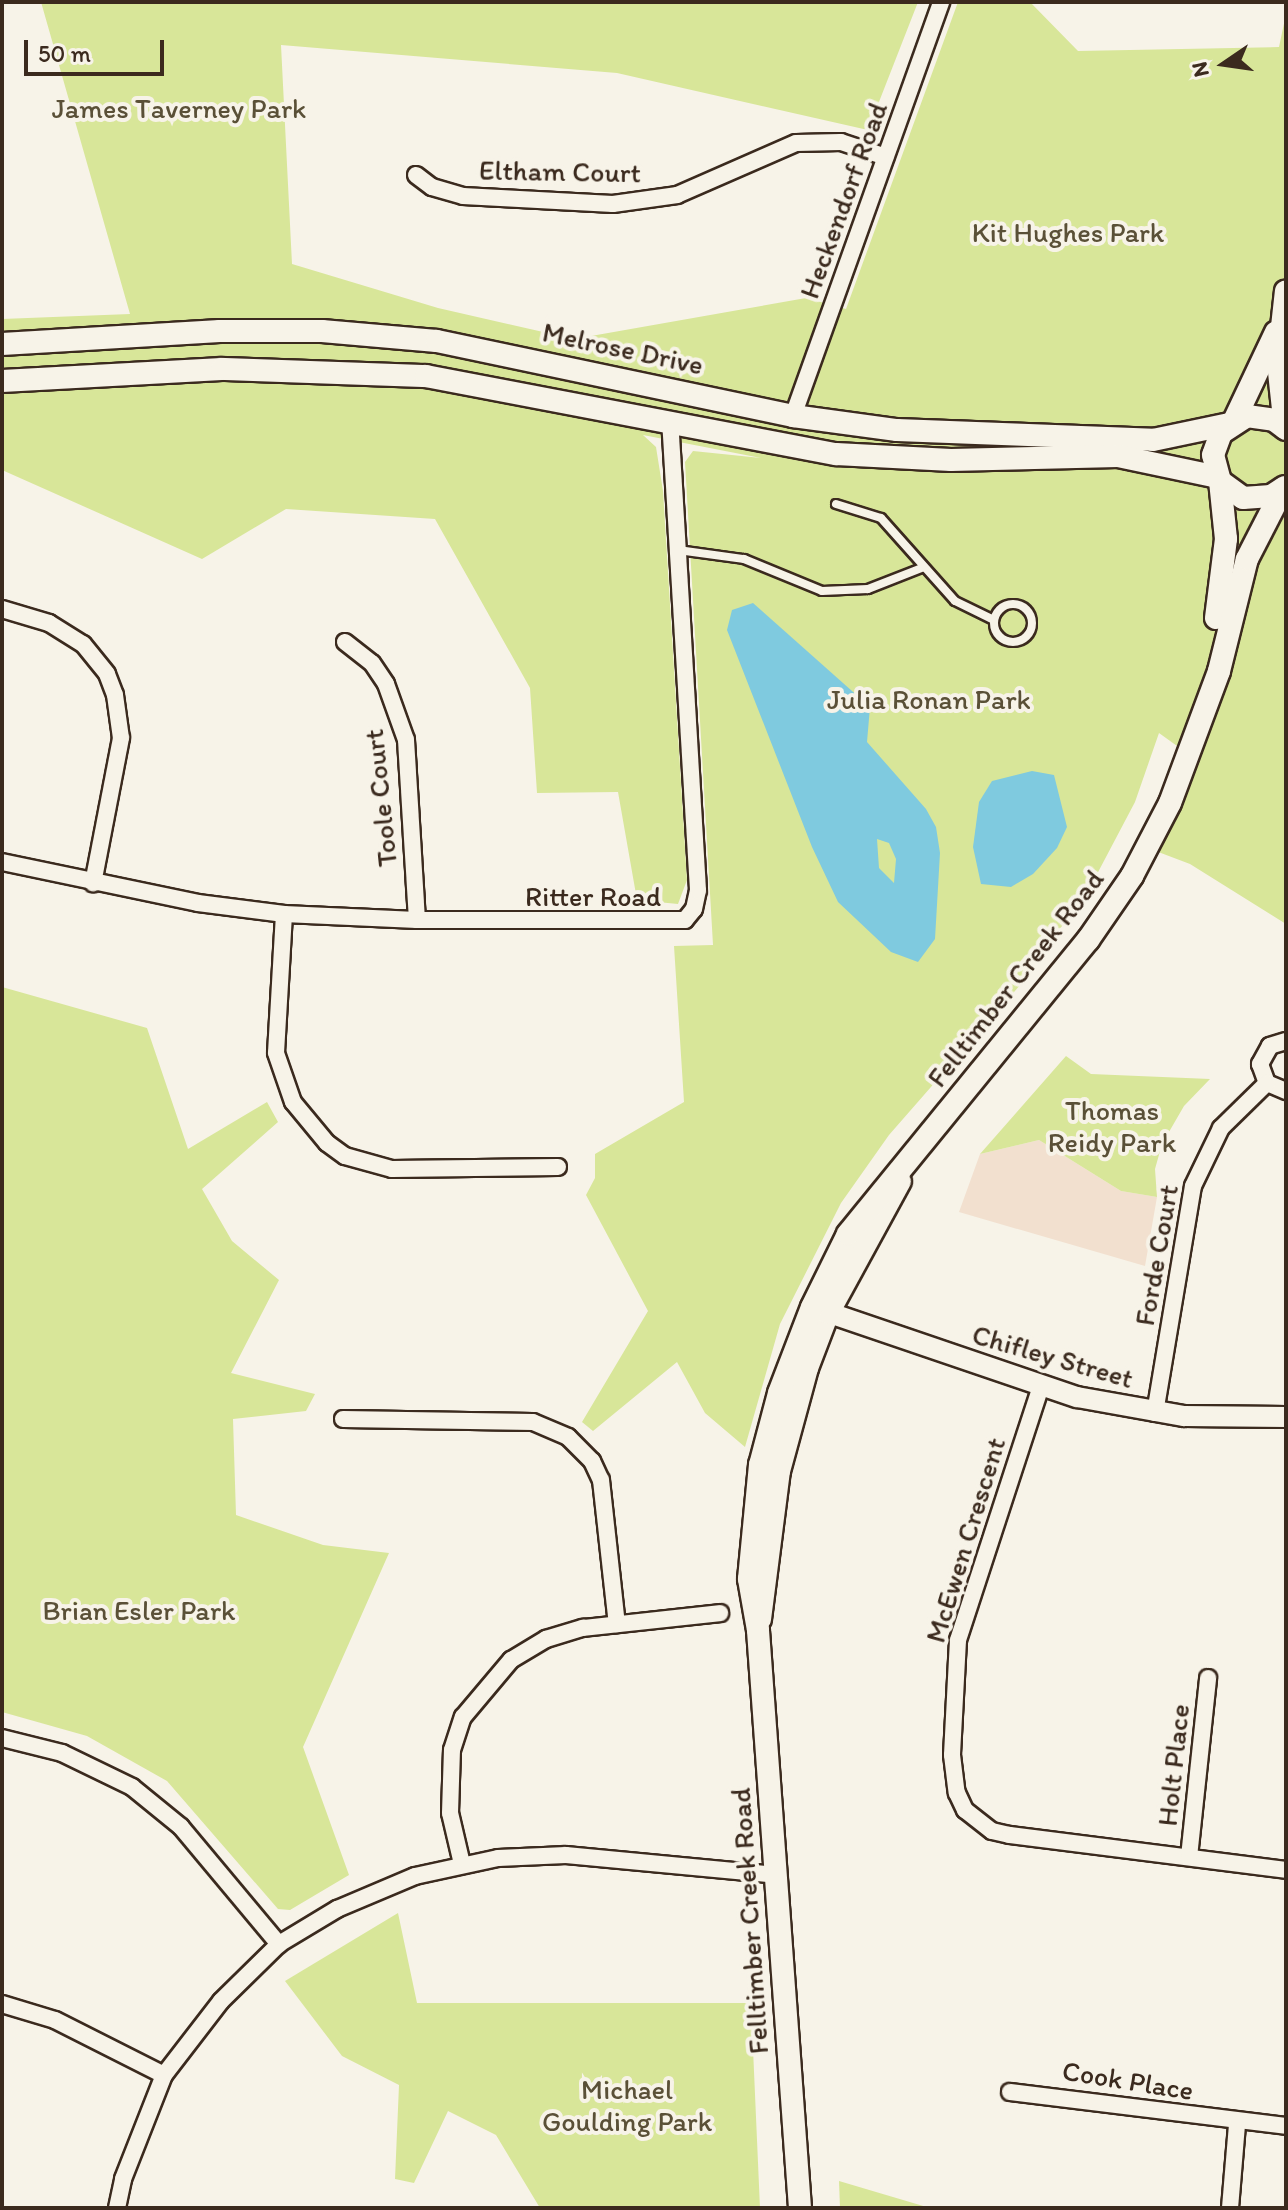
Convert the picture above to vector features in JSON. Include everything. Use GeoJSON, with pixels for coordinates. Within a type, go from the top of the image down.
{"type":"FeatureCollection","features":[{"type":"Feature","properties":{"kind":"main road"},"geometry":{"type":"LineString","coordinates":[[1286,291],[1280,324],[1278,379],[1286,428]]}},
{"type":"Feature","properties":{"kind":"main road","name":"Felltimber Creek Road"},"geometry":{"type":"LineString","coordinates":[[1206,702],[1206,667],[1225,549],[1216,443],[1232,423],[1280,324]]}},
{"type":"Feature","properties":{"kind":"main road","name":"Melrose Drive"},"geometry":{"type":"LineString","coordinates":[[2,344],[220,331],[322,331],[437,341],[793,416],[897,430],[1030,439],[1164,440],[1260,416],[1286,428]]}},
{"type":"Feature","properties":{"kind":"main road"},"geometry":{"type":"LineString","coordinates":[[2,381],[222,369],[426,376],[786,446],[896,459],[1118,456],[1219,479],[1243,498],[1271,496],[1285,488]]}},
{"type":"Feature","properties":{"kind":"main road"},"geometry":{"type":"LineString","coordinates":[[670,421],[671,388]]}},
{"type":"Feature","properties":{"kind":"main road"},"geometry":{"type":"LineString","coordinates":[[786,446],[793,416]]}},
{"type":"Feature","properties":{"kind":"main road","name":"Felltimber Creek Road"},"geometry":{"type":"LineString","coordinates":[[800,2208],[758,1630],[782,1456],[820,1310],[848,1234],[1088,940],[1132,876],[1170,803],[1206,702],[1247,559],[1285,488]]}},
{"type":"Feature","properties":{"kind":"street","name":"Heckendorf Road"},"geometry":{"type":"LineString","coordinates":[[793,416],[941,2]]}},
{"type":"Feature","properties":{"kind":"street","name":"Eltham Court"},"geometry":{"type":"LineString","coordinates":[[416,175],[432,187],[463,196],[613,204],[677,195],[796,143],[841,142],[886,157]]}},
{"type":"Feature","properties":{"kind":"street","name":"Ritter Road"},"geometry":{"type":"LineString","coordinates":[[2,862],[93,883],[284,914],[417,920],[671,923],[685,920],[694,909],[698,890],[670,421]]}},
{"type":"Feature","properties":{"kind":"street"},"geometry":{"type":"LineString","coordinates":[[2,609],[49,623],[76,639],[97,659],[115,695],[121,738],[93,883]]}},
{"type":"Feature","properties":{"kind":"street","name":"Toole Court"},"geometry":{"type":"LineString","coordinates":[[345,642],[372,663],[386,684],[406,740],[417,920]]}},
{"type":"Feature","properties":{"kind":"street"},"geometry":{"type":"LineString","coordinates":[[284,914],[276,1053],[293,1102],[327,1143],[345,1156],[392,1169],[558,1167]]}},
{"type":"Feature","properties":{"kind":"street"},"geometry":{"type":"LineString","coordinates":[[1286,1041],[1270,1046],[1263,1056],[1267,1083],[1286,1091]]}},
{"type":"Feature","properties":{"kind":"street","name":"Forde Court"},"geometry":{"type":"LineString","coordinates":[[1155,1413],[1193,1186],[1221,1128],[1267,1083]]}},
{"type":"Feature","properties":{"kind":"street","name":"Chifley Street"},"geometry":{"type":"LineString","coordinates":[[820,1310],[1041,1386],[1155,1413],[1286,1417]]}},
{"type":"Feature","properties":{"kind":"street","name":"McEwen Crescent"},"geometry":{"type":"LineString","coordinates":[[1041,1386],[958,1640],[952,1706],[957,1793],[965,1810],[992,1831],[1286,1870]]}},
{"type":"Feature","properties":{"kind":"street"},"geometry":{"type":"LineString","coordinates":[[343,1419],[533,1422],[568,1437],[592,1461],[601,1480],[617,1624]]}},
{"type":"Feature","properties":{"kind":"street"},"geometry":{"type":"LineString","coordinates":[[462,1864],[448,1784],[463,1717],[485,1685],[534,1646],[583,1628],[720,1613]]}},
{"type":"Feature","properties":{"kind":"street","name":"Holt Place"},"geometry":{"type":"LineString","coordinates":[[1189,1857],[1208,1678]]}},
{"type":"Feature","properties":{"kind":"street"},"geometry":{"type":"LineString","coordinates":[[2,1738],[62,1753],[132,1787],[181,1827],[279,1944]]}},
{"type":"Feature","properties":{"kind":"street"},"geometry":{"type":"LineString","coordinates":[[117,2208],[132,2153],[164,2075],[221,2001],[279,1944],[376,1890],[462,1864],[566,1855],[776,1875]]}},
{"type":"Feature","properties":{"kind":"street"},"geometry":{"type":"LineString","coordinates":[[2,2004],[55,2020],[164,2075]]}},
{"type":"Feature","properties":{"kind":"street","name":"Cook Place"},"geometry":{"type":"LineString","coordinates":[[1010,2092],[1048,2093],[1237,2124],[1286,2126]]}},
{"type":"Feature","properties":{"kind":"street"},"geometry":{"type":"LineString","coordinates":[[1230,2208],[1237,2124]]}},
{"type":"Feature","properties":{"kind":"lane"},"geometry":{"type":"LineString","coordinates":[[836,504],[881,518],[905,539],[924,567],[955,601],[994,620]]}},
{"type":"Feature","properties":{"kind":"lane"},"geometry":{"type":"LineString","coordinates":[[678,550],[744,559],[822,591],[868,589],[924,567]]}},
{"type":"Feature","properties":{"kind":"lane"},"geometry":{"type":"LineString","coordinates":[[1018,605],[1031,618],[1031,630],[1017,642],[1005,641],[996,632],[994,620],[1006,606],[1018,605]]}},
{"type":"Feature","properties":{"kind":"shaded area"},"geometry":{"type":"Polygon","coordinates":[[[1039,1140],[1121,1191],[1157,1197],[1145,1266],[959,1212],[980,1154],[1039,1140]]]}},
{"type":"Feature","properties":{"kind":"green space"},"geometry":{"type":"Polygon","coordinates":[[[41,2],[918,2],[868,130],[617,73],[281,45],[292,264],[438,308],[574,339],[806,298],[846,309],[958,2],[1030,2],[1078,51],[1279,47],[1286,14],[1286,924],[1190,864],[1153,850],[1191,756],[1159,733],[1135,802],[1096,876],[1028,976],[889,1135],[841,1203],[780,1324],[745,1447],[705,1413],[677,1362],[593,1431],[582,1422],[648,1311],[586,1195],[595,1178],[595,1154],[684,1102],[674,946],[713,945],[685,462],[693,451],[761,458],[643,435],[656,447],[663,491],[687,880],[678,904],[637,900],[618,792],[537,793],[530,688],[435,519],[286,509],[202,559],[2,470],[2,319],[130,314],[41,2]]]}},
{"type":"Feature","properties":{"kind":"green space","name":"Brian Esler Park"},"geometry":{"type":"Polygon","coordinates":[[[2,987],[147,1028],[188,1149],[267,1102],[278,1122],[202,1189],[232,1241],[279,1280],[231,1373],[315,1394],[306,1411],[233,1419],[236,1515],[323,1545],[389,1553],[303,1747],[349,1875],[290,1910],[278,1909],[167,1781],[87,1736],[2,1712],[2,987]]]}},
{"type":"Feature","properties":{"kind":"green space","name":"Thomas Reidy Park"},"geometry":{"type":"Polygon","coordinates":[[[1066,1056],[1091,1074],[1210,1079],[1184,1106],[1162,1144],[1155,1169],[1157,1197],[1121,1191],[1039,1140],[980,1154],[1066,1056]]]}},
{"type":"Feature","properties":{"kind":"green space","name":"Michael Goulding Park"},"geometry":{"type":"Polygon","coordinates":[[[398,1913],[417,2003],[751,2003],[760,2208],[540,2208],[496,2135],[448,2111],[414,2183],[395,2179],[399,2085],[342,2056],[285,1981],[398,1913]]]}},
{"type":"Feature","properties":{"kind":"green space"},"geometry":{"type":"Polygon","coordinates":[[[839,2181],[930,2208],[840,2208],[839,2181]]]}},
{"type":"Feature","properties":{"kind":"water"},"geometry":{"type":"Polygon","coordinates":[[[753,603],[870,707],[867,742],[926,809],[936,827],[940,853],[935,939],[918,962],[891,952],[838,902],[812,847],[727,630],[732,610],[753,603]],[[877,839],[879,868],[894,883],[896,859],[889,843],[877,839]]]}},
{"type":"Feature","properties":{"kind":"water"},"geometry":{"type":"Polygon","coordinates":[[[1032,771],[1054,775],[1067,827],[1057,848],[1033,874],[1011,887],[981,884],[973,847],[979,802],[992,781],[1032,771]]]}},
{"type":"Feature","properties":{"kind":"park label","name":"James Taverney Park"},"geometry":{"type":"Point","coordinates":[179,108]}},
{"type":"Feature","properties":{"kind":"park label","name":"Kit Hughes Park"},"geometry":{"type":"Point","coordinates":[1068,232]}},
{"type":"Feature","properties":{"kind":"park label","name":"Julia Ronan Park"},"geometry":{"type":"Point","coordinates":[929,699]}}]}
